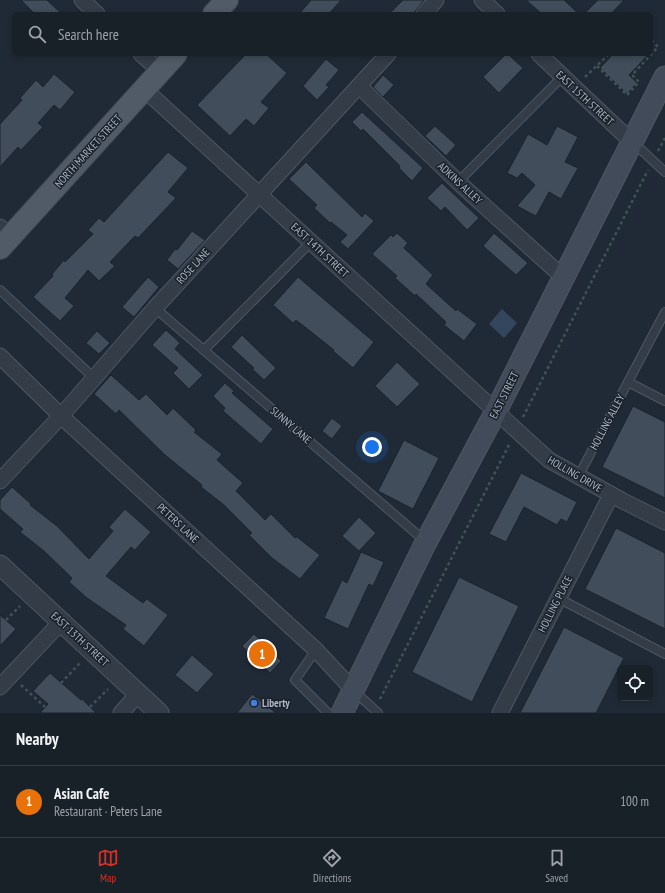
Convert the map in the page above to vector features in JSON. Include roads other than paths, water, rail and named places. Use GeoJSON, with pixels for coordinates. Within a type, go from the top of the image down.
{"type":"FeatureCollection","features":[{"type":"Feature","properties":{"kind":"main road"},"geometry":{"type":"LineString","coordinates":[[216,12],[227,0]]}},
{"type":"Feature","properties":{"kind":"main road","name":"NORTH MARKET STREET"},"geometry":{"type":"LineString","coordinates":[[4,238],[174,56]]}},
{"type":"Feature","properties":{"kind":"main road","name":"EAST STREET"},"geometry":{"type":"LineString","coordinates":[[342,713],[426,542],[495,413],[665,77]]}},
{"type":"Feature","properties":{"kind":"street"},"geometry":{"type":"LineString","coordinates":[[82,0],[95,12]]}},
{"type":"Feature","properties":{"kind":"street"},"geometry":{"type":"LineString","coordinates":[[426,12],[436,0]]}},
{"type":"Feature","properties":{"kind":"street"},"geometry":{"type":"LineString","coordinates":[[482,0],[495,12]]}},
{"type":"Feature","properties":{"kind":"street"},"geometry":{"type":"LineString","coordinates":[[143,56],[160,71]]}},
{"type":"Feature","properties":{"kind":"street","name":"ROSE LANE"},"geometry":{"type":"LineString","coordinates":[[0,481],[61,416],[155,308],[386,56]]}},
{"type":"Feature","properties":{"kind":"street","name":"EAST 15TH STREET"},"geometry":{"type":"LineString","coordinates":[[541,56],[632,142]]}},
{"type":"Feature","properties":{"kind":"street","name":"ADKINS ALLEY"},"geometry":{"type":"LineString","coordinates":[[359,86],[458,182],[564,278]]}},
{"type":"Feature","properties":{"kind":"street","name":"EAST 14TH STREET"},"geometry":{"type":"LineString","coordinates":[[144,89],[495,413]]}},
{"type":"Feature","properties":{"kind":"street","name":"PETERS LANE"},"geometry":{"type":"LineString","coordinates":[[0,356],[61,416],[316,650],[354,691]]}},
{"type":"Feature","properties":{"kind":"street","name":"HOLLING DRIVE"},"geometry":{"type":"LineString","coordinates":[[495,413],[549,460],[578,478],[665,522]]}},
{"type":"Feature","properties":{"kind":"street","name":"HOLLING PLACE"},"geometry":{"type":"LineString","coordinates":[[500,713],[611,495]]}},
{"type":"Feature","properties":{"kind":"street","name":"EAST 13TH STREET"},"geometry":{"type":"LineString","coordinates":[[0,565],[160,713]]}},
{"type":"Feature","properties":{"kind":"street"},"geometry":{"type":"LineString","coordinates":[[0,688],[61,622]]}},
{"type":"Feature","properties":{"kind":"street"},"geometry":{"type":"LineString","coordinates":[[121,713],[139,694]]}},
{"type":"Feature","properties":{"kind":"lane"},"geometry":{"type":"LineString","coordinates":[[458,182],[562,77]]}},
{"type":"Feature","properties":{"kind":"lane"},"geometry":{"type":"LineString","coordinates":[[632,142],[665,172]]}},
{"type":"Feature","properties":{"kind":"lane"},"geometry":{"type":"LineString","coordinates":[[204,350],[311,242]]}},
{"type":"Feature","properties":{"kind":"lane"},"geometry":{"type":"LineString","coordinates":[[0,290],[94,378]]}},
{"type":"Feature","properties":{"kind":"lane","name":"SUNNY LANE"},"geometry":{"type":"LineString","coordinates":[[155,308],[426,542]]}},
{"type":"Feature","properties":{"kind":"lane"},"geometry":{"type":"LineString","coordinates":[[628,382],[665,312]]}},
{"type":"Feature","properties":{"kind":"lane","name":"HOLLING ALLEY"},"geometry":{"type":"LineString","coordinates":[[578,478],[628,382],[665,401]]}},
{"type":"Feature","properties":{"kind":"lane"},"geometry":{"type":"LineString","coordinates":[[558,598],[665,654]]}},
{"type":"Feature","properties":{"kind":"lane"},"geometry":{"type":"LineString","coordinates":[[316,650],[295,680],[328,713]]}},
{"type":"Feature","properties":{"kind":"lane"},"geometry":{"type":"LineString","coordinates":[[354,691],[376,711]]}},
{"type":"Feature","properties":{"kind":"water"},"geometry":{"type":"Polygon","coordinates":[[[502,309],[517,323],[504,338],[489,324],[502,309]]]}},
{"type":"Feature","properties":{"kind":"place","name":"Asian Cafe"},"geometry":{"type":"Point","coordinates":[262,654]}},
{"type":"Feature","properties":{"kind":"place","name":"Liberty"},"geometry":{"type":"Point","coordinates":[254,703]}}]}
